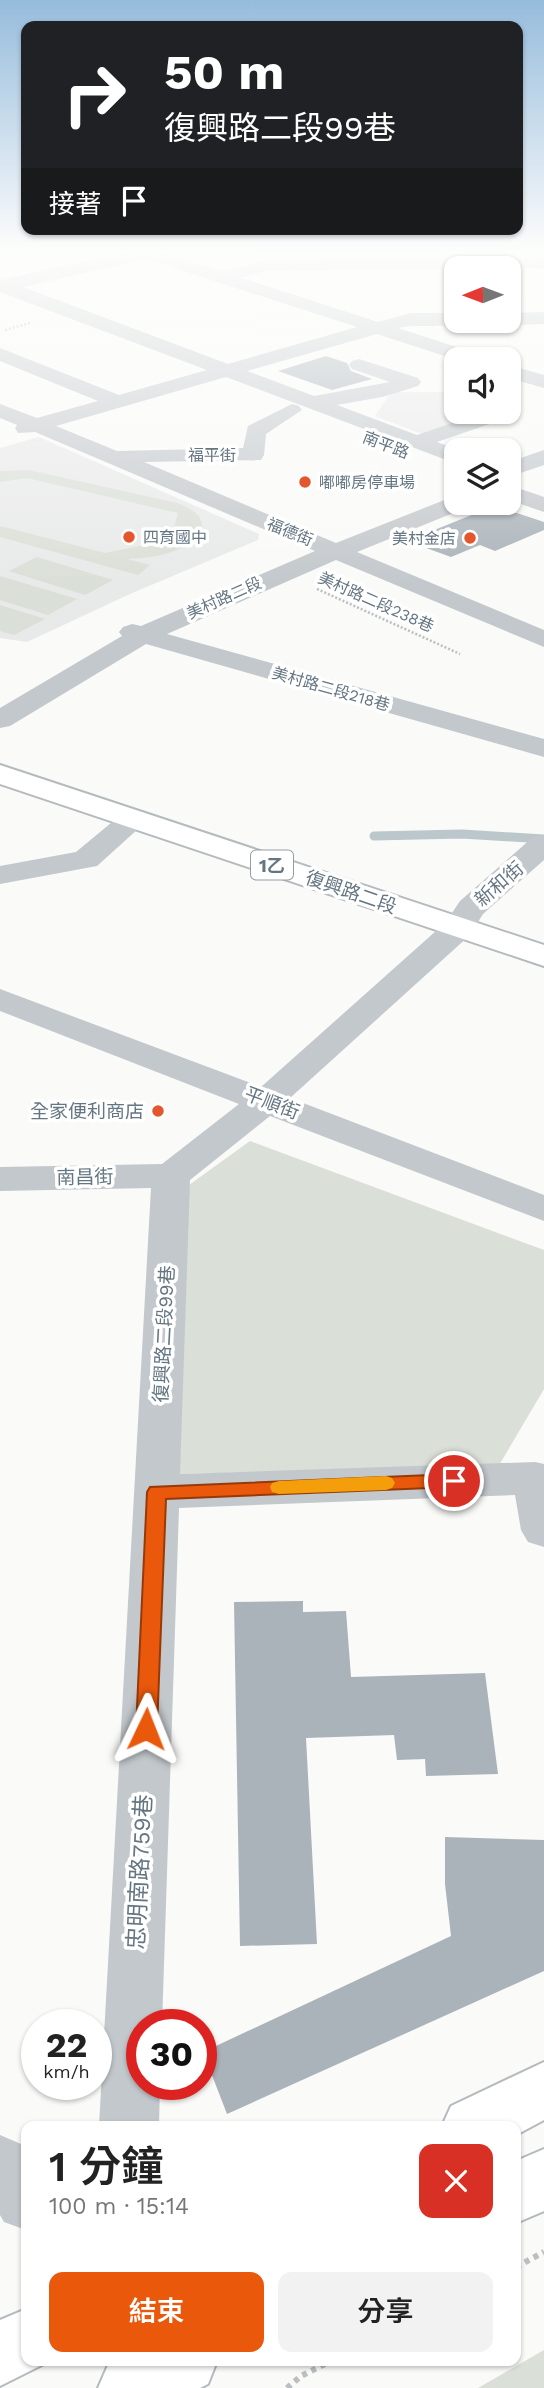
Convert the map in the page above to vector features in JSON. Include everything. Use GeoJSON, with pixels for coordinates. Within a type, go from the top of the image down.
{"type":"FeatureCollection","features":[{"type":"Feature","properties":{"kind":"main road","name":"復興路二段"},"geometry":{"type":"LineString","coordinates":[[0,754],[464,918],[544,956]]}},
{"type":"Feature","properties":{"kind":"main road","name":"復興路二段"},"geometry":{"type":"LineString","coordinates":[[0,774],[134,819],[464,918],[544,932]]}},
{"type":"Feature","properties":{"kind":"main road"},"geometry":{"type":"LineString","coordinates":[[482,2121],[544,2090]]}},
{"type":"Feature","properties":{"kind":"main road"},"geometry":{"type":"LineString","coordinates":[[521,2190],[544,2179]]}},
{"type":"Feature","properties":{"kind":"street"},"geometry":{"type":"LineString","coordinates":[[21,362],[119,402]]}},
{"type":"Feature","properties":{"kind":"street","name":"南平路"},"geometry":{"type":"LineString","coordinates":[[167,362],[444,452]]}},
{"type":"Feature","properties":{"kind":"street","name":"南平路"},"geometry":{"type":"LineString","coordinates":[[208,362],[444,466]]}},
{"type":"Feature","properties":{"kind":"street"},"geometry":{"type":"LineString","coordinates":[[0,436],[261,362]]}},
{"type":"Feature","properties":{"kind":"street"},"geometry":{"type":"LineString","coordinates":[[302,406],[382,391],[411,382],[359,365]]}},
{"type":"Feature","properties":{"kind":"street"},"geometry":{"type":"LineString","coordinates":[[521,375],[544,382]]}},
{"type":"Feature","properties":{"kind":"street","name":"福平街"},"geometry":{"type":"LineString","coordinates":[[104,456],[253,455],[256,432],[302,406]]}},
{"type":"Feature","properties":{"kind":"street","name":"福德街"},"geometry":{"type":"LineString","coordinates":[[0,410],[544,639]]}},
{"type":"Feature","properties":{"kind":"street"},"geometry":{"type":"LineString","coordinates":[[416,442],[471,424]]}},
{"type":"Feature","properties":{"kind":"street"},"geometry":{"type":"LineString","coordinates":[[521,473],[544,457]]}},
{"type":"Feature","properties":{"kind":"street"},"geometry":{"type":"LineString","coordinates":[[521,477],[544,469]]}},
{"type":"Feature","properties":{"kind":"street"},"geometry":{"type":"LineString","coordinates":[[521,483],[544,489]]}},
{"type":"Feature","properties":{"kind":"street"},"geometry":{"type":"LineString","coordinates":[[521,488],[544,505]]}},
{"type":"Feature","properties":{"kind":"street","name":"美村路二段"},"geometry":{"type":"LineString","coordinates":[[0,696],[130,631],[444,497]]}},
{"type":"Feature","properties":{"kind":"street","name":"美村路二段"},"geometry":{"type":"LineString","coordinates":[[0,720],[130,631],[282,573],[327,547],[444,507]]}},
{"type":"Feature","properties":{"kind":"street","name":"美村路二段218巷"},"geometry":{"type":"LineString","coordinates":[[130,631],[544,748]]}},
{"type":"Feature","properties":{"kind":"street"},"geometry":{"type":"LineString","coordinates":[[0,876],[86,859],[134,819]]}},
{"type":"Feature","properties":{"kind":"street","name":"新和街"},"geometry":{"type":"LineString","coordinates":[[464,918],[544,844]]}},
{"type":"Feature","properties":{"kind":"street"},"geometry":{"type":"LineString","coordinates":[[171,1176],[266,1101],[464,918]]}},
{"type":"Feature","properties":{"kind":"street","name":"平順街"},"geometry":{"type":"LineString","coordinates":[[0,999],[544,1209]]}},
{"type":"Feature","properties":{"kind":"street","name":"南昌街"},"geometry":{"type":"LineString","coordinates":[[0,1178],[171,1176]]}},
{"type":"Feature","properties":{"kind":"street","name":"復興路二段99巷"},"geometry":{"type":"LineString","coordinates":[[157,1492],[171,1176]]}},
{"type":"Feature","properties":{"kind":"street"},"geometry":{"type":"LineString","coordinates":[[157,1492],[540,1472],[544,1530]]}},
{"type":"Feature","properties":{"kind":"street","name":"忠明南路759巷"},"geometry":{"type":"LineString","coordinates":[[129,2121],[157,1492]]}},
{"type":"Feature","properties":{"kind":"street"},"geometry":{"type":"LineString","coordinates":[[0,2165],[21,2193]]}},
{"type":"Feature","properties":{"kind":"path","name":"美村路二段238巷"},"geometry":{"type":"LineString","coordinates":[[282,573],[460,654]]}},
{"type":"Feature","properties":{"kind":"path"},"geometry":{"type":"LineString","coordinates":[[521,2264],[544,2252]]}},
{"type":"Feature","properties":{"kind":"path"},"geometry":{"type":"LineString","coordinates":[[287,2388],[301,2376],[321,2366]]}},
{"type":"Feature","properties":{"kind":"shaded area"},"geometry":{"type":"Polygon","coordinates":[[[391,392],[444,392],[444,424],[452,424],[424,435],[375,416],[391,392]]]}},
{"type":"Feature","properties":{"kind":"shaded area","name":"四育國中"},"geometry":{"type":"Polygon","coordinates":[[[39,437],[259,534],[258,540],[130,594],[27,642],[0,638],[0,448],[39,437]]]}},
{"type":"Feature","properties":{"kind":"shaded area"},"geometry":{"type":"Polygon","coordinates":[[[29,470],[177,503],[198,515],[201,529],[191,542],[171,552],[127,559],[150,565],[138,575],[0,537],[0,526],[105,553],[155,543],[173,532],[178,513],[27,478],[0,482],[0,471],[29,470]]]}},
{"type":"Feature","properties":{"kind":"shaded area"},"geometry":{"type":"Polygon","coordinates":[[[37,557],[113,580],[85,595],[9,571],[37,557]]]}},
{"type":"Feature","properties":{"kind":"shaded area"},"geometry":{"type":"Polygon","coordinates":[[[0,576],[77,599],[48,615],[0,600],[0,576]]]}},
{"type":"Feature","properties":{"kind":"shaded area"},"geometry":{"type":"Polygon","coordinates":[[[0,605],[45,619],[14,635],[0,631],[0,605]]]}},
{"type":"Feature","properties":{"kind":"shaded area"},"geometry":{"type":"Polygon","coordinates":[[[250,1141],[544,1250],[544,1389],[498,1467],[175,1474],[189,1185],[250,1141]]]}},
{"type":"Feature","properties":{"kind":"shaded area"},"geometry":{"type":"Polygon","coordinates":[[[544,2350],[544,2388],[478,2388],[516,2366],[521,2366],[521,2363],[544,2350]]]}},
{"type":"Feature","properties":{"kind":"building"},"geometry":{"type":"Polygon","coordinates":[[[305,362],[345,362],[351,371],[372,379],[332,390],[278,371],[305,362]]]}},
{"type":"Feature","properties":{"kind":"building","name":"美村金店"},"geometry":{"type":"Polygon","coordinates":[[[521,514],[544,522],[544,530],[495,551],[480,545],[451,557],[407,541],[472,515],[521,514]]]}},
{"type":"Feature","properties":{"kind":"building"},"geometry":{"type":"Polygon","coordinates":[[[303,1601],[303,1612],[346,1611],[351,1677],[485,1673],[498,1774],[426,1776],[425,1759],[397,1760],[394,1735],[306,1738],[317,1944],[240,1946],[234,1602],[303,1601]]]}},
{"type":"Feature","properties":{"kind":"building"},"geometry":{"type":"Polygon","coordinates":[[[445,1837],[544,1840],[544,1971],[227,2114],[217,2088],[217,2045],[451,1936],[445,1884],[445,1837]]]}},
{"type":"Feature","properties":{"kind":"waterway"},"geometry":{"type":"LineString","coordinates":[[374,836],[462,834],[544,839]]}},
{"type":"Feature","properties":{"kind":"slow traffic"},"geometry":{"type":"LineString","coordinates":[[279,1487],[386,1483]]}},
{"type":"Feature","properties":{"kind":"place","name":"嘟嘟房停車場"},"geometry":{"type":"Point","coordinates":[305,482]}},
{"type":"Feature","properties":{"kind":"place","name":"四育國中"},"geometry":{"type":"Point","coordinates":[129,537]}},
{"type":"Feature","properties":{"kind":"place","name":"美村金店"},"geometry":{"type":"Point","coordinates":[470,538]}},
{"type":"Feature","properties":{"kind":"place","name":"全家便利商店"},"geometry":{"type":"Point","coordinates":[158,1111]}},
{"type":"Feature","properties":{"kind":"route"},"geometry":{"type":"LineString","coordinates":[[146,1729],[157,1492],[454,1481]]}}]}
